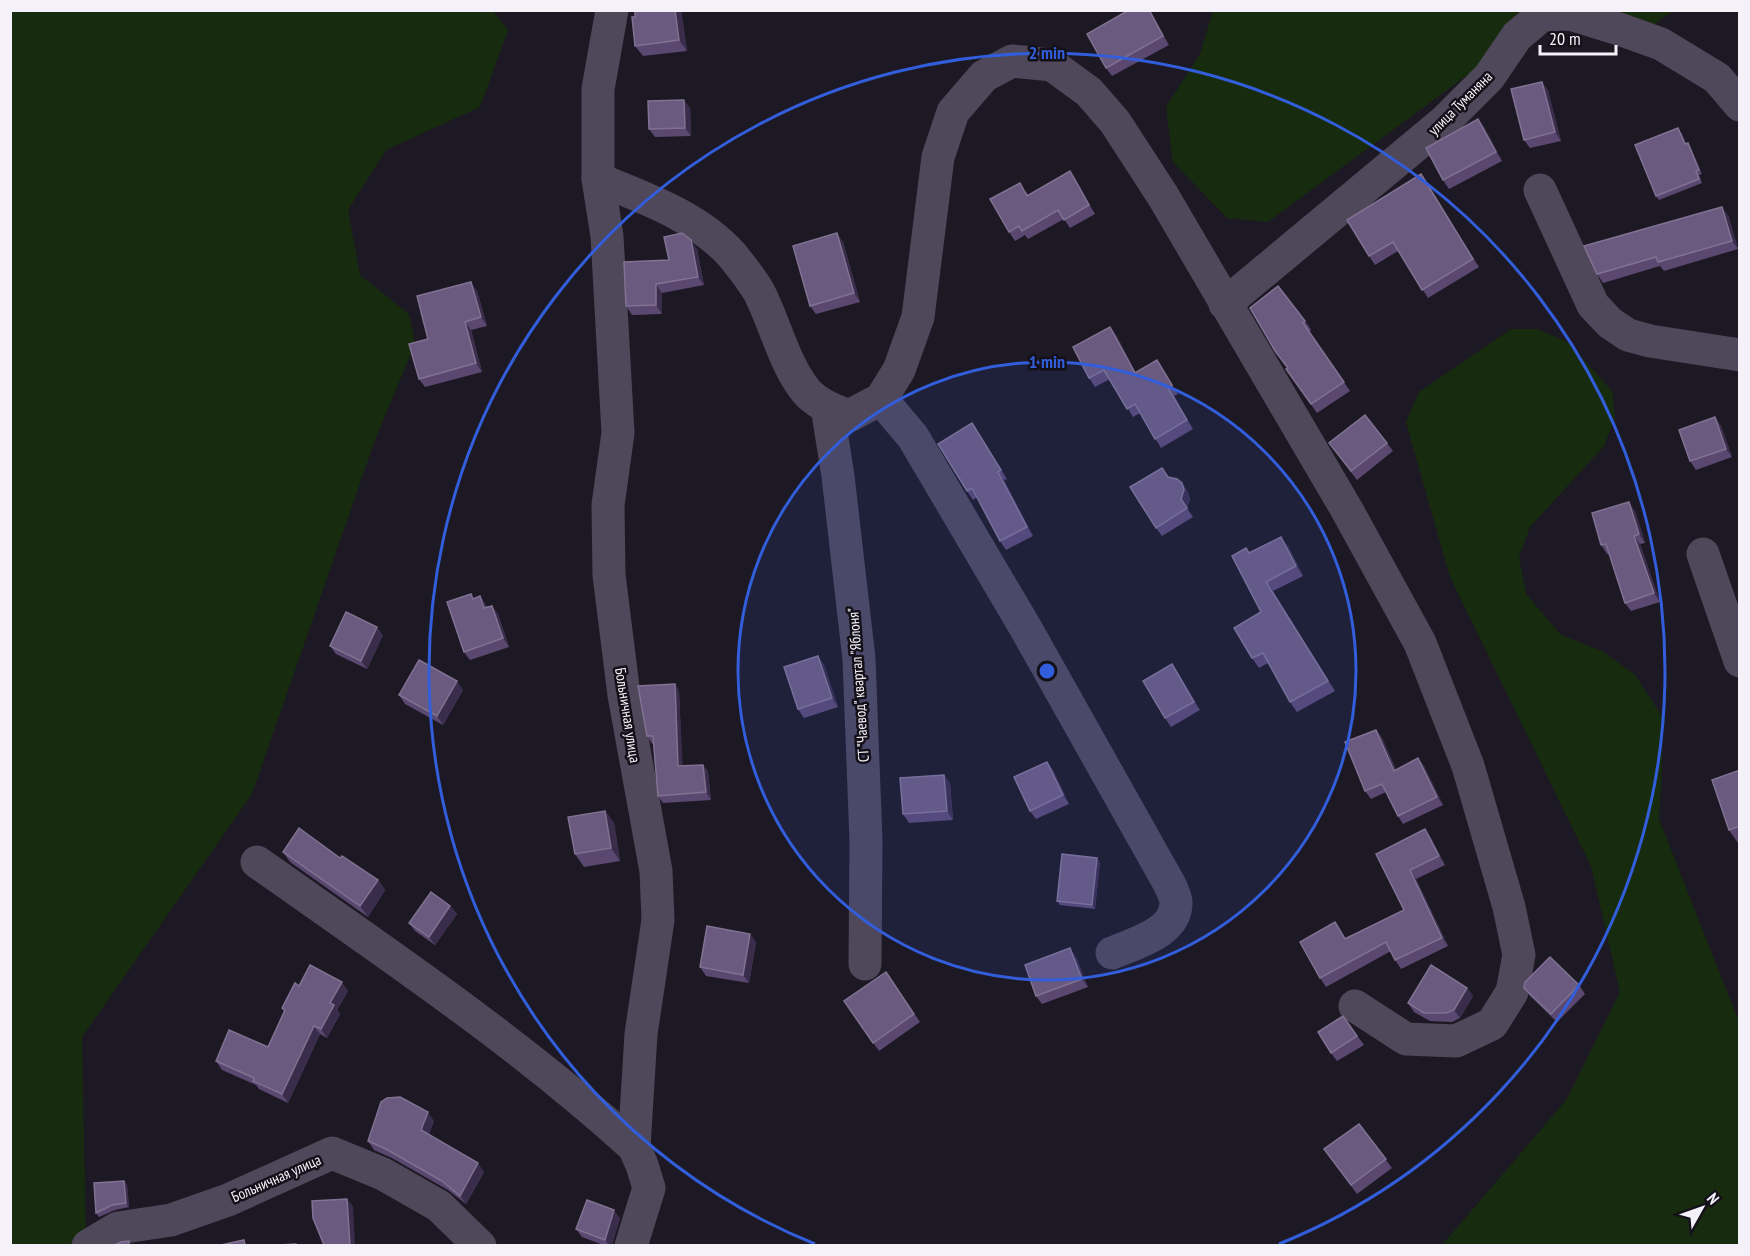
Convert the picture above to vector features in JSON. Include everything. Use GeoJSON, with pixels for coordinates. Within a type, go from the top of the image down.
{"type":"FeatureCollection","features":[{"type":"Feature","properties":{"kind":"street","name":"Больничная улица"},"geometry":{"type":"LineString","coordinates":[[612,10],[598,89],[598,179],[607,236],[618,433],[608,505],[609,575],[624,695],[656,871],[658,920],[640,1034],[634,1147],[649,1188],[632,1245]]}},
{"type":"Feature","properties":{"kind":"street","name":"улица Туманяна"},"geometry":{"type":"LineString","coordinates":[[1225,304],[1445,121],[1489,77],[1516,36],[1542,15],[1570,14],[1661,44],[1717,78],[1740,105]]}},
{"type":"Feature","properties":{"kind":"street"},"geometry":{"type":"LineString","coordinates":[[598,179],[662,207],[705,230],[732,255],[758,291],[786,357],[806,391],[827,407],[849,416],[881,399],[899,370],[918,317],[938,158],[953,112],[984,76],[1012,61],[1052,65],[1089,92],[1115,122],[1163,196],[1347,510],[1420,643],[1468,766],[1509,907],[1519,955],[1512,992],[1492,1024],[1456,1041],[1406,1039],[1355,1006]]}},
{"type":"Feature","properties":{"kind":"street"},"geometry":{"type":"LineString","coordinates":[[1540,190],[1593,305],[1610,323],[1628,334],[1650,341],[1740,355]]}},
{"type":"Feature","properties":{"kind":"street"},"geometry":{"type":"LineString","coordinates":[[881,399],[913,437],[1025,627],[1170,885],[1176,902],[1173,918],[1162,930],[1112,953]]}},
{"type":"Feature","properties":{"kind":"street","name":"СТ \"Чаевод\" квартал \"Яблоня\""},"geometry":{"type":"LineString","coordinates":[[827,407],[838,476],[859,659],[866,841],[865,964]]}},
{"type":"Feature","properties":{"kind":"street"},"geometry":{"type":"LineString","coordinates":[[1703,554],[1740,661]]}},
{"type":"Feature","properties":{"kind":"street"},"geometry":{"type":"LineString","coordinates":[[257,862],[452,1000],[585,1102],[634,1147]]}},
{"type":"Feature","properties":{"kind":"street","name":"Больничная улица"},"geometry":{"type":"LineString","coordinates":[[88,1245],[118,1228],[171,1220],[228,1200],[332,1153],[383,1174],[439,1206],[480,1245]]}},
{"type":"Feature","properties":{"kind":"green space"},"geometry":{"type":"Polygon","coordinates":[[[492,10],[508,30],[480,107],[386,150],[348,210],[360,275],[409,314],[415,344],[375,440],[252,794],[82,1037],[86,1245],[11,1245],[10,11],[492,10]]]}},
{"type":"Feature","properties":{"kind":"green space"},"geometry":{"type":"Polygon","coordinates":[[[1213,11],[1673,11],[1636,38],[1592,23],[1516,39],[1268,222],[1227,218],[1173,162],[1166,107],[1200,54],[1213,11]]]}},
{"type":"Feature","properties":{"kind":"green space"},"geometry":{"type":"Polygon","coordinates":[[[1511,329],[1537,329],[1568,342],[1612,391],[1615,418],[1604,446],[1530,527],[1519,557],[1526,594],[1561,635],[1602,651],[1635,675],[1662,716],[1659,819],[1739,1022],[1739,1245],[1442,1245],[1567,1099],[1620,992],[1591,866],[1450,577],[1406,422],[1419,392],[1511,329]]]}},
{"type":"Feature","properties":{"kind":"building"},"geometry":{"type":"Polygon","coordinates":[[[635,10],[675,10],[679,40],[635,46],[632,17],[635,17],[635,10]]]}},
{"type":"Feature","properties":{"kind":"building"},"geometry":{"type":"Polygon","coordinates":[[[1129,10],[1149,10],[1163,36],[1106,68],[1087,34],[1129,10]]]}},
{"type":"Feature","properties":{"kind":"building"},"geometry":{"type":"Polygon","coordinates":[[[1542,82],[1555,132],[1524,140],[1511,89],[1542,82]]]}},
{"type":"Feature","properties":{"kind":"building"},"geometry":{"type":"Polygon","coordinates":[[[684,100],[685,128],[649,129],[648,101],[684,100]]]}},
{"type":"Feature","properties":{"kind":"building"},"geometry":{"type":"Polygon","coordinates":[[[1478,119],[1496,152],[1443,180],[1426,148],[1478,119]]]}},
{"type":"Feature","properties":{"kind":"building"},"geometry":{"type":"Polygon","coordinates":[[[1678,128],[1685,144],[1688,143],[1699,170],[1696,171],[1699,179],[1656,196],[1635,145],[1678,128]]]}},
{"type":"Feature","properties":{"kind":"building"},"geometry":{"type":"Polygon","coordinates":[[[1070,171],[1089,205],[1064,220],[1058,210],[1022,231],[1019,226],[1009,232],[990,199],[1020,183],[1027,196],[1070,171]]]}},
{"type":"Feature","properties":{"kind":"building"},"geometry":{"type":"Polygon","coordinates":[[[1421,174],[1473,259],[1422,290],[1393,242],[1369,256],[1347,220],[1421,174]]]}},
{"type":"Feature","properties":{"kind":"building"},"geometry":{"type":"Polygon","coordinates":[[[1722,207],[1732,241],[1683,255],[1658,262],[1656,257],[1597,274],[1584,246],[1722,207]]]}},
{"type":"Feature","properties":{"kind":"building"},"geometry":{"type":"Polygon","coordinates":[[[682,233],[691,240],[698,277],[656,284],[656,305],[626,306],[624,262],[669,260],[664,237],[682,233]]]}},
{"type":"Feature","properties":{"kind":"building"},"geometry":{"type":"Polygon","coordinates":[[[837,233],[854,293],[810,306],[793,246],[837,233]]]}},
{"type":"Feature","properties":{"kind":"building"},"geometry":{"type":"Polygon","coordinates":[[[471,282],[481,317],[465,322],[476,363],[419,379],[409,344],[428,339],[417,296],[471,282]]]}},
{"type":"Feature","properties":{"kind":"building"},"geometry":{"type":"Polygon","coordinates":[[[1278,286],[1305,321],[1303,323],[1344,382],[1311,404],[1286,369],[1288,368],[1275,351],[1250,308],[1278,286]]]}},
{"type":"Feature","properties":{"kind":"building"},"geometry":{"type":"Polygon","coordinates":[[[1110,327],[1135,373],[1157,360],[1172,385],[1168,388],[1187,420],[1155,439],[1135,404],[1127,409],[1104,370],[1089,378],[1073,347],[1110,327]]]}},
{"type":"Feature","properties":{"kind":"building"},"geometry":{"type":"Polygon","coordinates":[[[1365,415],[1387,443],[1351,471],[1329,443],[1365,415]]]}},
{"type":"Feature","properties":{"kind":"building"},"geometry":{"type":"Polygon","coordinates":[[[1715,417],[1726,449],[1690,461],[1679,430],[1715,417]]]}},
{"type":"Feature","properties":{"kind":"building"},"geometry":{"type":"Polygon","coordinates":[[[972,423],[1001,470],[998,472],[1027,527],[1000,541],[972,488],[967,491],[938,444],[972,423]]]}},
{"type":"Feature","properties":{"kind":"building"},"geometry":{"type":"Polygon","coordinates":[[[1162,468],[1168,477],[1182,483],[1184,490],[1181,499],[1187,508],[1156,528],[1130,487],[1162,468]]]}},
{"type":"Feature","properties":{"kind":"building"},"geometry":{"type":"Polygon","coordinates":[[[1629,502],[1639,534],[1634,536],[1654,593],[1625,603],[1606,544],[1601,545],[1592,513],[1629,502]]]}},
{"type":"Feature","properties":{"kind":"building"},"geometry":{"type":"Polygon","coordinates":[[[1281,537],[1296,566],[1266,582],[1328,681],[1290,702],[1263,653],[1252,658],[1234,628],[1261,612],[1232,556],[1246,548],[1249,553],[1281,537]]]}},
{"type":"Feature","properties":{"kind":"building"},"geometry":{"type":"Polygon","coordinates":[[[471,594],[473,599],[480,596],[484,608],[492,606],[503,638],[464,652],[447,602],[471,594]]]}},
{"type":"Feature","properties":{"kind":"building"},"geometry":{"type":"Polygon","coordinates":[[[346,612],[377,627],[361,661],[330,646],[346,612]]]}},
{"type":"Feature","properties":{"kind":"building"},"geometry":{"type":"Polygon","coordinates":[[[818,656],[832,698],[798,709],[784,667],[818,656]]]}},
{"type":"Feature","properties":{"kind":"building"},"geometry":{"type":"Polygon","coordinates":[[[419,660],[457,681],[437,716],[399,695],[419,660]]]}},
{"type":"Feature","properties":{"kind":"building"},"geometry":{"type":"Polygon","coordinates":[[[1172,664],[1194,702],[1165,718],[1143,681],[1172,664]]]}},
{"type":"Feature","properties":{"kind":"building"},"geometry":{"type":"Polygon","coordinates":[[[675,684],[678,766],[703,765],[706,792],[658,796],[653,736],[647,736],[638,686],[675,684]]]}},
{"type":"Feature","properties":{"kind":"building"},"geometry":{"type":"Polygon","coordinates":[[[1376,730],[1394,771],[1418,758],[1437,797],[1398,816],[1382,784],[1365,791],[1345,742],[1376,730]]]}},
{"type":"Feature","properties":{"kind":"building"},"geometry":{"type":"Polygon","coordinates":[[[1047,762],[1063,795],[1030,811],[1014,777],[1047,762]]]}},
{"type":"Feature","properties":{"kind":"building"},"geometry":{"type":"Polygon","coordinates":[[[1740,770],[1740,826],[1729,830],[1712,780],[1740,770]]]}},
{"type":"Feature","properties":{"kind":"building"},"geometry":{"type":"Polygon","coordinates":[[[944,775],[947,811],[903,814],[900,778],[944,775]]]}},
{"type":"Feature","properties":{"kind":"building"},"geometry":{"type":"Polygon","coordinates":[[[605,811],[611,848],[575,854],[568,817],[605,811]]]}},
{"type":"Feature","properties":{"kind":"building"},"geometry":{"type":"Polygon","coordinates":[[[299,828],[340,858],[342,856],[378,880],[360,906],[283,852],[299,828]]]}},
{"type":"Feature","properties":{"kind":"building"},"geometry":{"type":"Polygon","coordinates":[[[1425,829],[1439,856],[1410,870],[1442,938],[1395,960],[1386,942],[1320,978],[1300,942],[1335,922],[1345,939],[1404,910],[1376,854],[1425,829]]]}},
{"type":"Feature","properties":{"kind":"building"},"geometry":{"type":"Polygon","coordinates":[[[1062,854],[1097,858],[1092,905],[1057,901],[1062,854]]]}},
{"type":"Feature","properties":{"kind":"building"},"geometry":{"type":"Polygon","coordinates":[[[431,892],[450,906],[429,937],[409,923],[431,892]]]}},
{"type":"Feature","properties":{"kind":"building"},"geometry":{"type":"Polygon","coordinates":[[[707,926],[750,934],[743,975],[700,967],[707,926]]]}},
{"type":"Feature","properties":{"kind":"building"},"geometry":{"type":"Polygon","coordinates":[[[1070,948],[1082,979],[1036,996],[1025,965],[1070,948]]]}},
{"type":"Feature","properties":{"kind":"building"},"geometry":{"type":"Polygon","coordinates":[[[1550,957],[1579,985],[1551,1014],[1524,988],[1525,982],[1550,957]]]}},
{"type":"Feature","properties":{"kind":"building"},"geometry":{"type":"Polygon","coordinates":[[[310,965],[342,982],[330,1003],[334,1005],[321,1029],[314,1026],[282,1094],[216,1061],[229,1030],[268,1047],[285,1010],[282,1008],[295,983],[299,986],[310,965]]]}},
{"type":"Feature","properties":{"kind":"building"},"geometry":{"type":"Polygon","coordinates":[[[1431,965],[1467,988],[1454,1010],[1446,1013],[1424,1013],[1408,1003],[1431,965]]]}},
{"type":"Feature","properties":{"kind":"building"},"geometry":{"type":"Polygon","coordinates":[[[886,972],[914,1014],[873,1043],[844,1001],[886,972]]]}},
{"type":"Feature","properties":{"kind":"building"},"geometry":{"type":"Polygon","coordinates":[[[1343,1016],[1357,1036],[1331,1053],[1318,1032],[1343,1016]]]}},
{"type":"Feature","properties":{"kind":"building"},"geometry":{"type":"Polygon","coordinates":[[[400,1097],[428,1112],[421,1130],[478,1163],[460,1196],[442,1181],[368,1141],[381,1102],[387,1098],[400,1097]]]}},
{"type":"Feature","properties":{"kind":"building"},"geometry":{"type":"Polygon","coordinates":[[[1359,1124],[1386,1159],[1351,1185],[1324,1149],[1359,1124]]]}},
{"type":"Feature","properties":{"kind":"building"},"geometry":{"type":"Polygon","coordinates":[[[124,1181],[126,1203],[112,1205],[96,1213],[94,1183],[124,1181]]]}},
{"type":"Feature","properties":{"kind":"building"},"geometry":{"type":"Polygon","coordinates":[[[347,1199],[350,1245],[324,1245],[313,1218],[312,1201],[347,1199]]]}},
{"type":"Feature","properties":{"kind":"building"},"geometry":{"type":"Polygon","coordinates":[[[587,1200],[614,1210],[605,1240],[576,1229],[587,1200]]]}},
{"type":"Feature","properties":{"kind":"building"},"geometry":{"type":"Polygon","coordinates":[[[244,1240],[245,1245],[221,1245],[244,1240]]]}},
{"type":"Feature","properties":{"kind":"building"},"geometry":{"type":"Polygon","coordinates":[[[129,1241],[129,1245],[115,1245],[121,1242],[129,1241]]]}}]}
